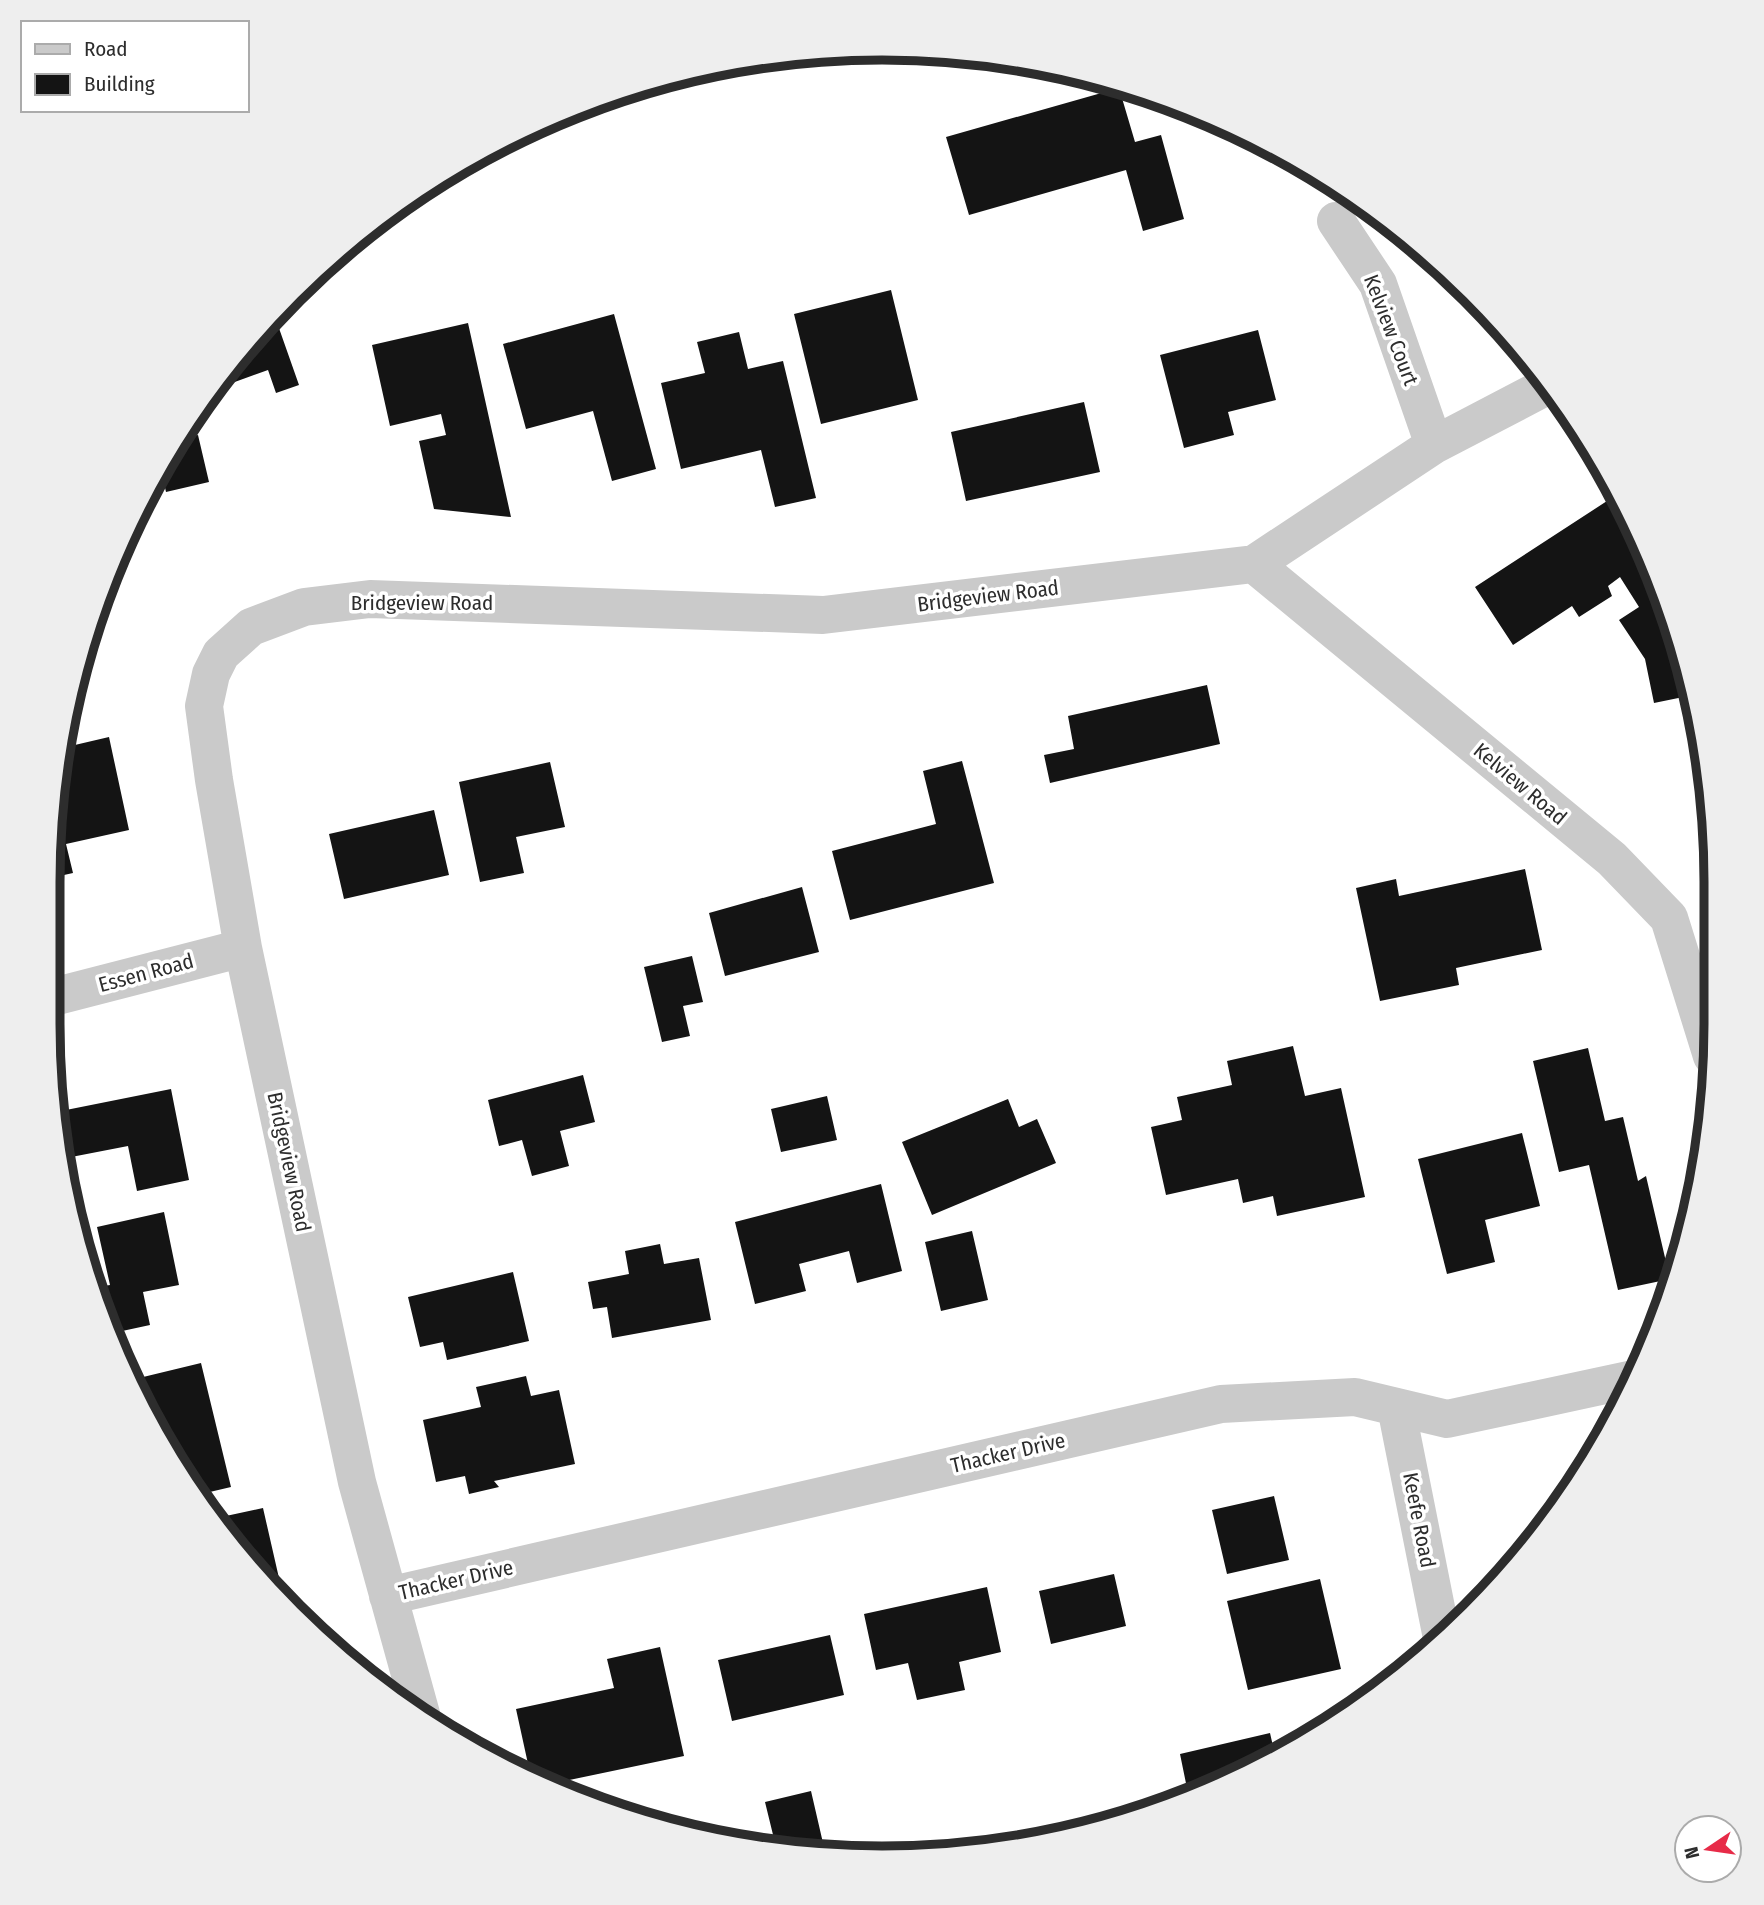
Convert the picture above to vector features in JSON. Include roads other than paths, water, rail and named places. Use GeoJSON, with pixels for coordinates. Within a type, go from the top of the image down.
{"type":"FeatureCollection","features":[{"type":"Feature","properties":{"kind":"street","name":"Kelview Court"},"geometry":{"type":"LineString","coordinates":[[1336,220],[1378,284],[1434,445]]}},
{"type":"Feature","properties":{"kind":"street","name":"Bridgeview Road"},"geometry":{"type":"LineString","coordinates":[[418,1702],[357,1482],[243,948],[204,706],[211,674],[220,654],[251,626],[304,607],[370,599],[823,615],[1254,564],[1434,445],[1541,389]]}},
{"type":"Feature","properties":{"kind":"street","name":"Kelview Road"},"geometry":{"type":"LineString","coordinates":[[1254,564],[1612,859],[1669,918],[1704,1030]]}},
{"type":"Feature","properties":{"kind":"street","name":"Essen Road"},"geometry":{"type":"LineString","coordinates":[[60,995],[243,948]]}},
{"type":"Feature","properties":{"kind":"street","name":"Thacker Drive"},"geometry":{"type":"LineString","coordinates":[[388,1596],[1222,1404],[1355,1397],[1447,1419],[1623,1381]]}},
{"type":"Feature","properties":{"kind":"street","name":"Keefe Road"},"geometry":{"type":"LineString","coordinates":[[1396,1407],[1440,1627]]}}]}
